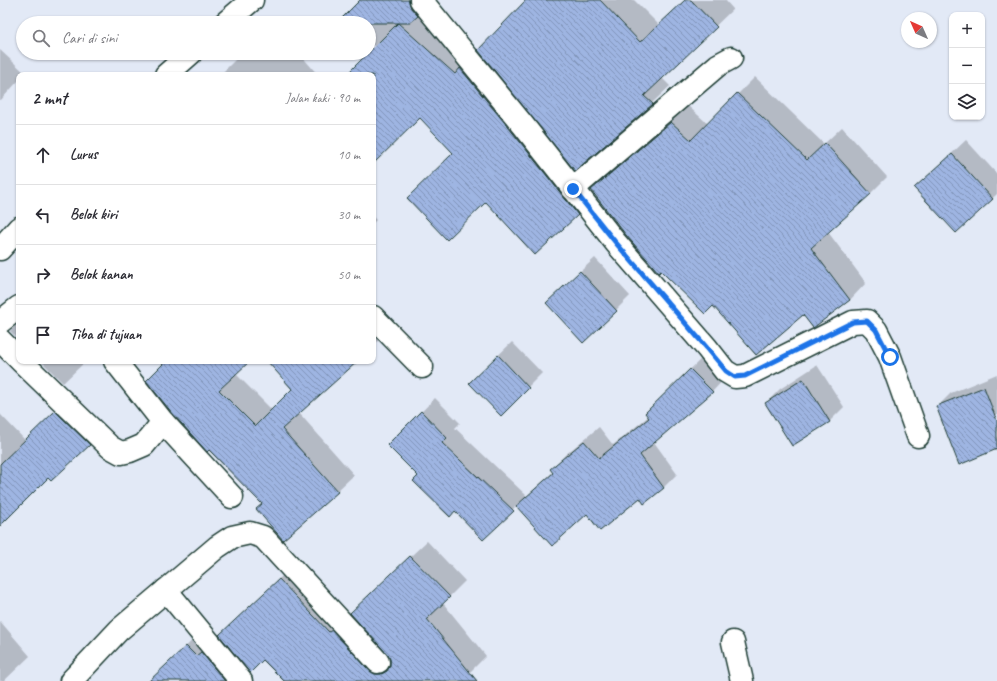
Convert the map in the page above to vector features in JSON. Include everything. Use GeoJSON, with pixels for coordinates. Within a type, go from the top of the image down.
{"type":"FeatureCollection","features":[{"type":"Feature","properties":{"kind":"main road"},"geometry":{"type":"LineString","coordinates":[[233,16],[252,0]]}},
{"type":"Feature","properties":{"kind":"main road"},"geometry":{"type":"LineString","coordinates":[[421,0],[523,124],[616,243],[726,371],[735,377],[745,376],[853,322],[867,321],[876,330],[890,357],[918,436]]}},
{"type":"Feature","properties":{"kind":"main road"},"geometry":{"type":"LineString","coordinates":[[573,189],[718,65],[731,58]]}},
{"type":"Feature","properties":{"kind":"main road"},"geometry":{"type":"LineString","coordinates":[[169,72],[183,60]]}},
{"type":"Feature","properties":{"kind":"main road"},"geometry":{"type":"LineString","coordinates":[[0,248],[16,231]]}},
{"type":"Feature","properties":{"kind":"main road"},"geometry":{"type":"LineString","coordinates":[[0,322],[16,309]]}},
{"type":"Feature","properties":{"kind":"main road"},"geometry":{"type":"LineString","coordinates":[[376,320],[422,367]]}},
{"type":"Feature","properties":{"kind":"main road"},"geometry":{"type":"LineString","coordinates":[[0,340],[16,356]]}},
{"type":"Feature","properties":{"kind":"main road"},"geometry":{"type":"LineString","coordinates":[[25,364],[110,447],[121,453],[144,445],[163,422]]}},
{"type":"Feature","properties":{"kind":"main road"},"geometry":{"type":"LineString","coordinates":[[117,364],[163,422],[232,497]]}},
{"type":"Feature","properties":{"kind":"main road"},"geometry":{"type":"LineString","coordinates":[[71,681],[120,630],[217,547],[232,537],[250,533],[263,537],[378,662]]}},
{"type":"Feature","properties":{"kind":"main road"},"geometry":{"type":"LineString","coordinates":[[166,590],[241,681]]}},
{"type":"Feature","properties":{"kind":"main road"},"geometry":{"type":"LineString","coordinates":[[733,642],[742,681]]}},
{"type":"Feature","properties":{"kind":"building"},"geometry":{"type":"Polygon","coordinates":[[[360,0],[409,0],[411,8],[418,16],[410,23],[376,23],[376,16],[344,16],[360,0]]]}},
{"type":"Feature","properties":{"kind":"building"},"geometry":{"type":"Polygon","coordinates":[[[526,0],[600,0],[640,42],[685,0],[691,0],[717,27],[644,96],[653,104],[575,171],[478,50],[526,0]]]}},
{"type":"Feature","properties":{"kind":"building"},"geometry":{"type":"Polygon","coordinates":[[[398,23],[455,74],[460,68],[578,215],[535,255],[486,202],[447,240],[407,198],[453,153],[420,118],[376,161],[376,72],[349,72],[361,60],[376,60],[376,45],[398,23]]]}},
{"type":"Feature","properties":{"kind":"building"},"geometry":{"type":"Polygon","coordinates":[[[737,93],[807,160],[825,143],[871,194],[811,248],[850,300],[813,328],[803,315],[756,355],[713,306],[705,314],[661,271],[659,273],[626,235],[591,190],[671,122],[691,140],[737,93]]]}},
{"type":"Feature","properties":{"kind":"building"},"geometry":{"type":"Polygon","coordinates":[[[952,154],[993,199],[956,233],[914,188],[952,154]]]}},
{"type":"Feature","properties":{"kind":"building"},"geometry":{"type":"Polygon","coordinates":[[[580,271],[617,311],[583,343],[546,303],[580,271]]]}},
{"type":"Feature","properties":{"kind":"building"},"geometry":{"type":"Polygon","coordinates":[[[498,355],[529,388],[501,416],[469,383],[498,355]]]}},
{"type":"Feature","properties":{"kind":"building"},"geometry":{"type":"Polygon","coordinates":[[[163,364],[247,364],[219,390],[255,426],[292,389],[270,364],[355,364],[282,429],[338,492],[283,540],[256,509],[262,504],[209,450],[207,452],[146,381],[163,364]]]}},
{"type":"Feature","properties":{"kind":"building"},"geometry":{"type":"Polygon","coordinates":[[[690,369],[713,392],[640,455],[664,488],[644,504],[640,498],[600,531],[587,514],[552,546],[516,506],[553,473],[550,469],[584,441],[599,458],[649,418],[645,413],[690,369]]]}},
{"type":"Feature","properties":{"kind":"building"},"geometry":{"type":"Polygon","coordinates":[[[803,379],[830,422],[792,446],[765,403],[803,379]]]}},
{"type":"Feature","properties":{"kind":"building"},"geometry":{"type":"Polygon","coordinates":[[[984,387],[997,421],[997,449],[959,465],[936,406],[984,387]]]}},
{"type":"Feature","properties":{"kind":"building"},"geometry":{"type":"Polygon","coordinates":[[[55,411],[90,445],[51,481],[48,478],[0,526],[0,464],[55,411]]]}},
{"type":"Feature","properties":{"kind":"building"},"geometry":{"type":"Polygon","coordinates":[[[421,411],[447,438],[442,443],[514,511],[483,540],[455,511],[450,517],[413,481],[418,476],[387,445],[421,411]]]}},
{"type":"Feature","properties":{"kind":"building"},"geometry":{"type":"Polygon","coordinates":[[[410,556],[450,597],[427,619],[477,681],[284,681],[263,660],[250,673],[219,635],[279,579],[329,632],[332,630],[369,670],[375,674],[381,674],[387,671],[390,666],[390,659],[350,613],[410,556]]]}},
{"type":"Feature","properties":{"kind":"building"},"geometry":{"type":"Polygon","coordinates":[[[186,646],[196,656],[201,652],[225,681],[149,681],[186,646]]]}},
{"type":"Feature","properties":{"kind":"route"},"geometry":{"type":"LineString","coordinates":[[573,189],[616,243],[726,371],[735,377],[745,376],[853,322],[867,321],[876,330],[890,357]]}}]}
